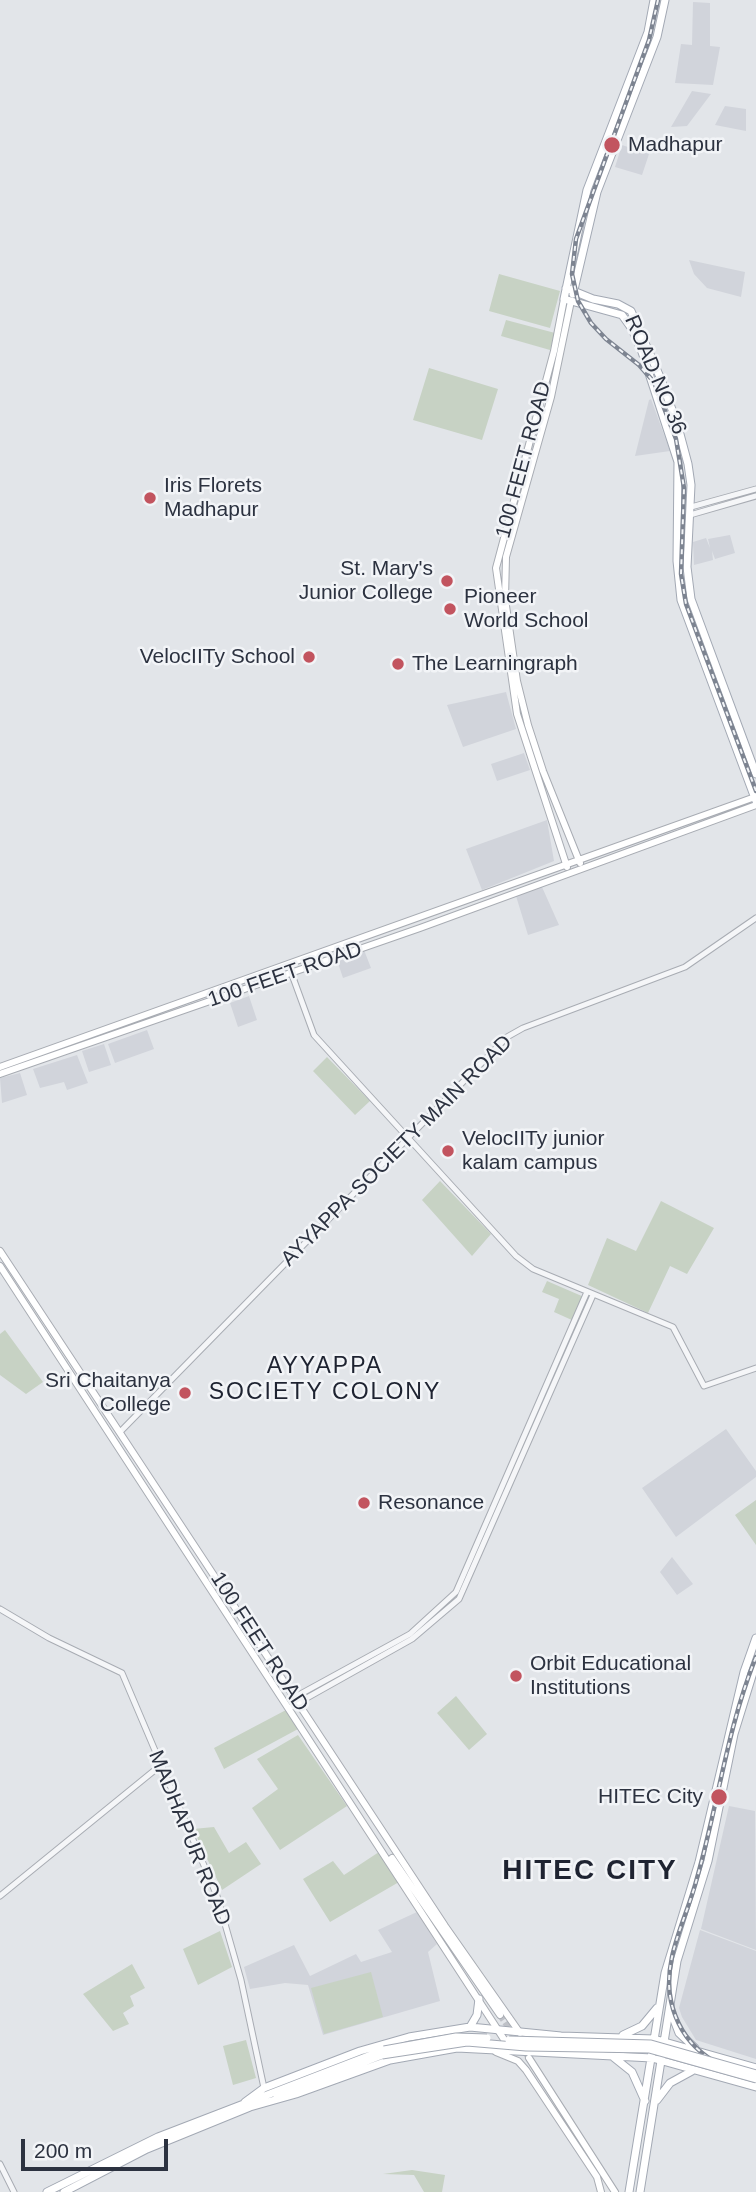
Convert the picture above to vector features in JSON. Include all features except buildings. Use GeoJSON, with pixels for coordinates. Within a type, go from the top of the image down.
{"type":"FeatureCollection","features":[{"type":"Feature","properties":{"kind":"main road"},"geometry":{"type":"LineString","coordinates":[[568,300],[587,190],[648,32],[654,0]]}},
{"type":"Feature","properties":{"kind":"main road"},"geometry":{"type":"LineString","coordinates":[[570,289],[597,192],[657,37],[665,0]]}},
{"type":"Feature","properties":{"kind":"main road","name":"ROAD NO 36"},"geometry":{"type":"LineString","coordinates":[[570,289],[593,299],[618,304],[634,314],[680,432],[691,485],[687,567],[691,599],[756,774]]}},
{"type":"Feature","properties":{"kind":"main road","name":"ROAD NO 36"},"geometry":{"type":"LineString","coordinates":[[568,300],[616,312],[627,320],[642,352],[678,462],[677,576],[681,600],[756,801]]}},
{"type":"Feature","properties":{"kind":"main road","name":"100 FEET ROAD"},"geometry":{"type":"LineString","coordinates":[[568,300],[551,397],[496,568],[507,663],[517,714],[568,873]]}},
{"type":"Feature","properties":{"kind":"main road"},"geometry":{"type":"LineString","coordinates":[[670,434],[680,432]]}},
{"type":"Feature","properties":{"kind":"main road","name":"100 FEET ROAD"},"geometry":{"type":"LineString","coordinates":[[0,1074],[582,868],[543,771],[517,681],[505,599],[506,557],[516,509]]}},
{"type":"Feature","properties":{"kind":"main road"},"geometry":{"type":"LineString","coordinates":[[579,860],[756,801]]}},
{"type":"Feature","properties":{"kind":"main road"},"geometry":{"type":"LineString","coordinates":[[582,868],[756,801]]}},
{"type":"Feature","properties":{"kind":"main road","name":"100 FEET ROAD"},"geometry":{"type":"LineString","coordinates":[[0,1067],[579,860]]}},
{"type":"Feature","properties":{"kind":"main road","name":"100 FEET ROAD"},"geometry":{"type":"LineString","coordinates":[[0,1251],[445,1926],[519,2032],[529,2055],[615,2192]]}},
{"type":"Feature","properties":{"kind":"main road","name":"100 FEET ROAD"},"geometry":{"type":"LineString","coordinates":[[0,1266],[511,2051]]}},
{"type":"Feature","properties":{"kind":"main road"},"geometry":{"type":"LineString","coordinates":[[52,1344],[59,1339]]}},
{"type":"Feature","properties":{"kind":"main road"},"geometry":{"type":"LineString","coordinates":[[629,2192],[667,1965],[699,1862],[744,1672],[756,1638]]}},
{"type":"Feature","properties":{"kind":"main road"},"geometry":{"type":"LineString","coordinates":[[640,2192],[677,1961],[705,1873],[734,1734],[756,1663]]}},
{"type":"Feature","properties":{"kind":"main road"},"geometry":{"type":"LineString","coordinates":[[325,1763],[335,1756]]}},
{"type":"Feature","properties":{"kind":"main road"},"geometry":{"type":"LineString","coordinates":[[373,1836],[405,1874],[500,2015]]}},
{"type":"Feature","properties":{"kind":"main road"},"geometry":{"type":"LineString","coordinates":[[470,2027],[477,2015],[479,1999]]}},
{"type":"Feature","properties":{"kind":"main road"},"geometry":{"type":"LineString","coordinates":[[612,2037],[642,2026],[659,2005]]}},
{"type":"Feature","properties":{"kind":"main road"},"geometry":{"type":"LineString","coordinates":[[671,2005],[679,2033],[701,2051]]}},
{"type":"Feature","properties":{"kind":"main road"},"geometry":{"type":"LineString","coordinates":[[248,2104],[264,2088],[360,2051],[408,2037],[470,2027],[654,2039],[756,2068]]}},
{"type":"Feature","properties":{"kind":"main road"},"geometry":{"type":"LineString","coordinates":[[47,2192],[158,2137],[384,2050],[456,2037],[662,2046],[756,2074]]}},
{"type":"Feature","properties":{"kind":"main road"},"geometry":{"type":"LineString","coordinates":[[328,2073],[382,2056],[447,2043],[475,2042],[526,2047],[649,2049],[756,2079]]}},
{"type":"Feature","properties":{"kind":"main road"},"geometry":{"type":"LineString","coordinates":[[478,2047],[518,2061],[561,2120],[597,2177],[601,2192]]}},
{"type":"Feature","properties":{"kind":"main road"},"geometry":{"type":"LineString","coordinates":[[64,2192],[147,2148],[248,2104],[296,2095],[390,2060],[457,2048],[478,2047],[529,2055],[610,2054],[652,2058],[756,2087]]}},
{"type":"Feature","properties":{"kind":"main road"},"geometry":{"type":"LineString","coordinates":[[610,2054],[632,2072],[642,2091],[645,2106]]}},
{"type":"Feature","properties":{"kind":"main road"},"geometry":{"type":"LineString","coordinates":[[711,2074],[709,2064],[715,2056]]}},
{"type":"Feature","properties":{"kind":"main road"},"geometry":{"type":"LineString","coordinates":[[655,2107],[670,2083],[686,2072],[697,2070]]}},
{"type":"Feature","properties":{"kind":"street"},"geometry":{"type":"LineString","coordinates":[[690,511],[756,489]]}},
{"type":"Feature","properties":{"kind":"street"},"geometry":{"type":"LineString","coordinates":[[707,506],[756,496]]}},
{"type":"Feature","properties":{"kind":"street","name":"AYYAPPA SOCIETY MAIN ROAD"},"geometry":{"type":"LineString","coordinates":[[120,1432],[516,1031],[685,967],[756,918]]}},
{"type":"Feature","properties":{"kind":"street"},"geometry":{"type":"LineString","coordinates":[[292,972],[314,1035],[526,1265],[673,1327],[704,1386],[756,1368]]}},
{"type":"Feature","properties":{"kind":"street"},"geometry":{"type":"LineString","coordinates":[[289,1708],[297,1699],[410,1634],[456,1592],[590,1294]]}},
{"type":"Feature","properties":{"kind":"street","name":"MADHAPUR ROAD"},"geometry":{"type":"LineString","coordinates":[[0,1609],[49,1638],[122,1673],[217,1896],[241,1980],[264,2088]]}},
{"type":"Feature","properties":{"kind":"street"},"geometry":{"type":"LineString","coordinates":[[0,1896],[161,1765]]}},
{"type":"Feature","properties":{"kind":"street"},"geometry":{"type":"LineString","coordinates":[[0,2164],[14,2192]]}},
{"type":"Feature","properties":{"kind":"shaded area"},"geometry":{"type":"Polygon","coordinates":[[[693,2],[710,3],[710,46],[720,47],[713,85],[675,83],[681,44],[692,45],[693,2]]]}},
{"type":"Feature","properties":{"kind":"shaded area"},"geometry":{"type":"Polygon","coordinates":[[[692,91],[711,94],[687,126],[671,127],[692,91]]]}},
{"type":"Feature","properties":{"kind":"shaded area"},"geometry":{"type":"Polygon","coordinates":[[[725,106],[746,109],[746,131],[715,125],[725,106]]]}},
{"type":"Feature","properties":{"kind":"shaded area"},"geometry":{"type":"Polygon","coordinates":[[[622,145],[649,154],[642,175],[615,167],[622,145]]]}},
{"type":"Feature","properties":{"kind":"shaded area"},"geometry":{"type":"Polygon","coordinates":[[[689,260],[745,272],[741,297],[707,288],[694,274],[689,260]]]}},
{"type":"Feature","properties":{"kind":"shaded area"},"geometry":{"type":"Polygon","coordinates":[[[651,399],[670,451],[635,456],[649,400],[651,399]]]}},
{"type":"Feature","properties":{"kind":"shaded area"},"geometry":{"type":"Polygon","coordinates":[[[730,535],[735,553],[715,559],[712,551],[713,560],[694,565],[693,542],[706,538],[710,548],[708,539],[730,535]]]}},
{"type":"Feature","properties":{"kind":"shaded area"},"geometry":{"type":"Polygon","coordinates":[[[506,692],[516,729],[463,747],[447,705],[506,692]]]}},
{"type":"Feature","properties":{"kind":"shaded area"},"geometry":{"type":"Polygon","coordinates":[[[524,753],[530,770],[497,781],[491,764],[524,753]]]}},
{"type":"Feature","properties":{"kind":"shaded area"},"geometry":{"type":"Polygon","coordinates":[[[547,820],[554,861],[482,890],[466,849],[547,820]]]}},
{"type":"Feature","properties":{"kind":"shaded area"},"geometry":{"type":"Polygon","coordinates":[[[542,887],[559,925],[528,935],[516,896],[542,887]]]}},
{"type":"Feature","properties":{"kind":"shaded area"},"geometry":{"type":"Polygon","coordinates":[[[364,950],[371,968],[343,978],[337,960],[364,950]]]}},
{"type":"Feature","properties":{"kind":"shaded area"},"geometry":{"type":"Polygon","coordinates":[[[249,996],[257,1020],[238,1027],[230,1003],[249,996]]]}},
{"type":"Feature","properties":{"kind":"shaded area"},"geometry":{"type":"Polygon","coordinates":[[[147,1030],[154,1049],[115,1063],[108,1044],[147,1030]]]}},
{"type":"Feature","properties":{"kind":"shaded area"},"geometry":{"type":"Polygon","coordinates":[[[104,1044],[111,1065],[89,1072],[82,1051],[104,1044]]]}},
{"type":"Feature","properties":{"kind":"shaded area"},"geometry":{"type":"Polygon","coordinates":[[[77,1055],[88,1083],[67,1090],[64,1082],[40,1088],[33,1069],[77,1055]]]}},
{"type":"Feature","properties":{"kind":"shaded area"},"geometry":{"type":"Polygon","coordinates":[[[20,1073],[27,1095],[2,1103],[0,1078],[20,1073]]]}},
{"type":"Feature","properties":{"kind":"shaded area"},"geometry":{"type":"Polygon","coordinates":[[[726,1429],[756,1471],[756,1477],[676,1537],[642,1488],[726,1429]]]}},
{"type":"Feature","properties":{"kind":"shaded area"},"geometry":{"type":"Polygon","coordinates":[[[672,1557],[693,1584],[677,1595],[660,1572],[672,1557]]]}},
{"type":"Feature","properties":{"kind":"shaded area"},"geometry":{"type":"Polygon","coordinates":[[[729,1806],[755,1811],[756,1950],[701,1929],[729,1806]]]}},
{"type":"Feature","properties":{"kind":"shaded area"},"geometry":{"type":"Polygon","coordinates":[[[417,1912],[437,1944],[428,1952],[440,2001],[323,2035],[308,1985],[285,1983],[250,1989],[244,1967],[294,1945],[310,1976],[356,1954],[361,1962],[392,1952],[378,1930],[417,1912]]]}},
{"type":"Feature","properties":{"kind":"shaded area"},"geometry":{"type":"Polygon","coordinates":[[[700,1930],[756,1951],[756,2059],[696,2040],[682,2017],[679,2008],[700,1930]]]}},
{"type":"Feature","properties":{"kind":"green space"},"geometry":{"type":"Polygon","coordinates":[[[499,274],[560,291],[550,328],[489,311],[499,274]]]}},
{"type":"Feature","properties":{"kind":"green space"},"geometry":{"type":"Polygon","coordinates":[[[506,320],[555,333],[550,350],[501,336],[506,320]]]}},
{"type":"Feature","properties":{"kind":"green space"},"geometry":{"type":"Polygon","coordinates":[[[429,368],[498,389],[482,440],[413,420],[429,368]]]}},
{"type":"Feature","properties":{"kind":"green space"},"geometry":{"type":"Polygon","coordinates":[[[327,1057],[370,1101],[355,1115],[313,1071],[327,1057]]]}},
{"type":"Feature","properties":{"kind":"green space"},"geometry":{"type":"Polygon","coordinates":[[[440,1181],[491,1234],[472,1256],[422,1200],[440,1181]]]}},
{"type":"Feature","properties":{"kind":"green space"},"geometry":{"type":"Polygon","coordinates":[[[661,1201],[714,1228],[687,1274],[670,1266],[648,1313],[588,1285],[607,1238],[636,1251],[661,1201]]]}},
{"type":"Feature","properties":{"kind":"green space"},"geometry":{"type":"Polygon","coordinates":[[[547,1281],[584,1297],[574,1321],[554,1312],[559,1299],[542,1292],[547,1281]]]}},
{"type":"Feature","properties":{"kind":"green space"},"geometry":{"type":"Polygon","coordinates":[[[5,1330],[43,1382],[26,1394],[0,1375],[0,1334],[5,1330]]]}},
{"type":"Feature","properties":{"kind":"green space"},"geometry":{"type":"Polygon","coordinates":[[[756,1500],[756,1545],[735,1515],[756,1500]]]}},
{"type":"Feature","properties":{"kind":"green space"},"geometry":{"type":"Polygon","coordinates":[[[456,1696],[487,1734],[469,1750],[437,1713],[456,1696]]]}},
{"type":"Feature","properties":{"kind":"green space"},"geometry":{"type":"Polygon","coordinates":[[[286,1710],[298,1729],[224,1769],[214,1748],[286,1710]]]}},
{"type":"Feature","properties":{"kind":"green space"},"geometry":{"type":"Polygon","coordinates":[[[298,1735],[347,1806],[280,1850],[252,1808],[278,1789],[257,1759],[298,1735]]]}},
{"type":"Feature","properties":{"kind":"green space"},"geometry":{"type":"Polygon","coordinates":[[[214,1827],[229,1853],[246,1842],[261,1864],[222,1890],[193,1829],[214,1827]]]}},
{"type":"Feature","properties":{"kind":"green space"},"geometry":{"type":"Polygon","coordinates":[[[379,1852],[399,1882],[330,1922],[303,1879],[333,1861],[344,1875],[379,1852]]]}},
{"type":"Feature","properties":{"kind":"green space"},"geometry":{"type":"Polygon","coordinates":[[[220,1931],[232,1967],[198,1985],[183,1949],[220,1931]]]}},
{"type":"Feature","properties":{"kind":"green space"},"geometry":{"type":"Polygon","coordinates":[[[132,1964],[145,1988],[130,1996],[134,2006],[123,2013],[129,2024],[113,2031],[83,1994],[132,1964]]]}},
{"type":"Feature","properties":{"kind":"green space"},"geometry":{"type":"Polygon","coordinates":[[[371,1972],[383,2017],[324,2034],[311,1988],[371,1972]]]}},
{"type":"Feature","properties":{"kind":"green space"},"geometry":{"type":"Polygon","coordinates":[[[246,2040],[256,2078],[233,2085],[223,2046],[246,2040]]]}},
{"type":"Feature","properties":{"kind":"green space"},"geometry":{"type":"Polygon","coordinates":[[[412,2170],[445,2175],[442,2192],[424,2192],[414,2175],[383,2174],[412,2170]]]}},
{"type":"Feature","properties":{"kind":"tunnel"},"geometry":{"type":"LineString","coordinates":[[500,2015],[529,2058]]}},
{"type":"Feature","properties":{"kind":"railway"},"geometry":{"type":"LineString","coordinates":[[658,0],[649,40],[576,239],[572,274],[578,301],[591,323],[606,339],[639,365],[654,382],[676,439],[684,488],[681,574],[686,604],[756,791]]}},
{"type":"Feature","properties":{"kind":"railway"},"geometry":{"type":"LineString","coordinates":[[756,1657],[737,1711],[693,1893],[673,1954],[669,1985],[676,2017],[691,2043],[714,2061],[756,2079]]}},
{"type":"Feature","properties":{"kind":"place","name":"Madhapur"},"geometry":{"type":"Point","coordinates":[612,145]}},
{"type":"Feature","properties":{"kind":"place","name":"Iris Florets Madhapur"},"geometry":{"type":"Point","coordinates":[150,498]}},
{"type":"Feature","properties":{"kind":"place","name":"St. Mary's Junior College"},"geometry":{"type":"Point","coordinates":[447,581]}},
{"type":"Feature","properties":{"kind":"place","name":"Pioneer World School"},"geometry":{"type":"Point","coordinates":[450,609]}},
{"type":"Feature","properties":{"kind":"place","name":"VelocIITy School"},"geometry":{"type":"Point","coordinates":[309,657]}},
{"type":"Feature","properties":{"kind":"place","name":"The Learningraph"},"geometry":{"type":"Point","coordinates":[398,664]}},
{"type":"Feature","properties":{"kind":"place","name":"VelocIITy junior kalam campus"},"geometry":{"type":"Point","coordinates":[448,1151]}},
{"type":"Feature","properties":{"kind":"place","name":"Sri Chaitanya College"},"geometry":{"type":"Point","coordinates":[185,1393]}},
{"type":"Feature","properties":{"kind":"place","name":"Resonance"},"geometry":{"type":"Point","coordinates":[364,1503]}},
{"type":"Feature","properties":{"kind":"place","name":"Orbit Educational Institutions"},"geometry":{"type":"Point","coordinates":[516,1676]}},
{"type":"Feature","properties":{"kind":"place","name":"HITEC City"},"geometry":{"type":"Point","coordinates":[719,1797]}},
{"type":"Feature","properties":{"kind":"district","name":"AYYAPPA SOCIETY COLONY"},"geometry":{"type":"Point","coordinates":[325,1380]}},
{"type":"Feature","properties":{"kind":"district","name":"HITEC CITY"},"geometry":{"type":"Point","coordinates":[590,1871]}}]}
